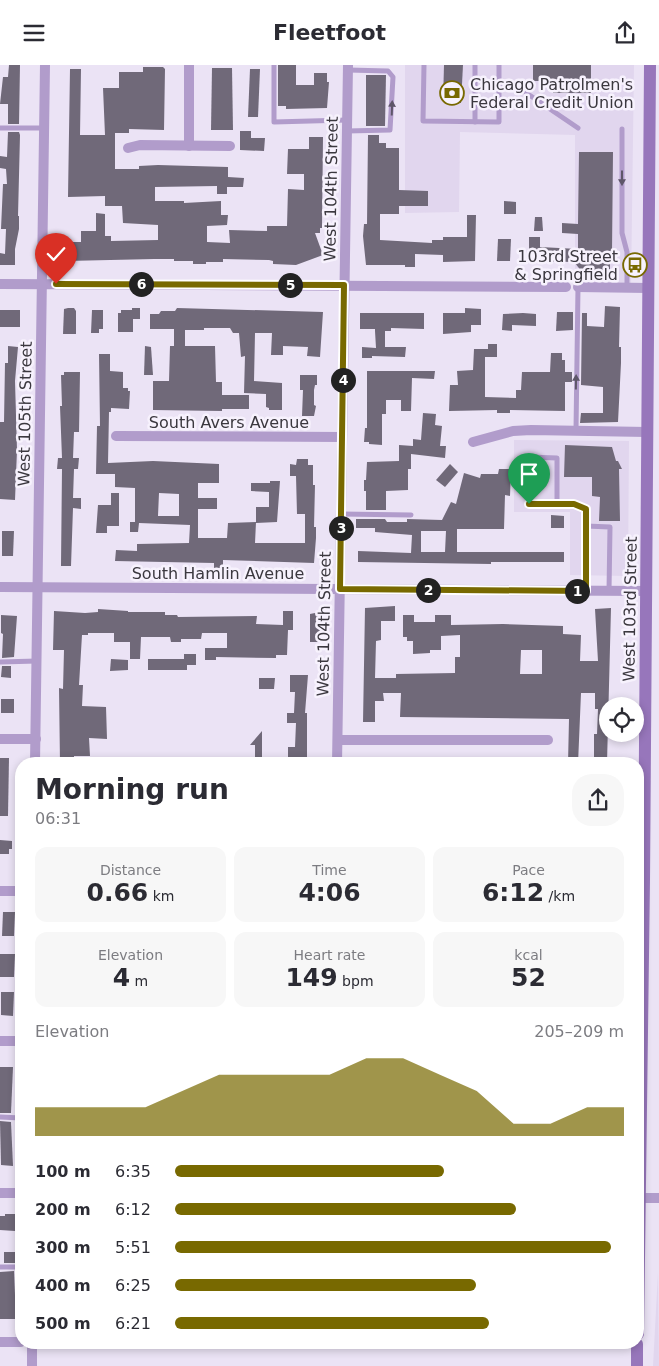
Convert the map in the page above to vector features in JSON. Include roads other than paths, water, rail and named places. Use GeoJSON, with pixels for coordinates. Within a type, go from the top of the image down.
{"type":"FeatureCollection","features":[{"type":"Feature","properties":{"kind":"main road","name":"West 103rd Street"},"geometry":{"type":"LineString","coordinates":[[643,757],[647,433],[652,285],[650,65]]}},
{"type":"Feature","properties":{"kind":"main road"},"geometry":{"type":"LineString","coordinates":[[637,1349],[637,1366]]}},
{"type":"Feature","properties":{"kind":"street","name":"West 105th Street"},"geometry":{"type":"LineString","coordinates":[[35,757],[45,65]]}},
{"type":"Feature","properties":{"kind":"street"},"geometry":{"type":"LineString","coordinates":[[189,65],[189,146]]}},
{"type":"Feature","properties":{"kind":"street","name":"West 104th Street"},"geometry":{"type":"LineString","coordinates":[[337,757],[348,67]]}},
{"type":"Feature","properties":{"kind":"street"},"geometry":{"type":"LineString","coordinates":[[128,148],[140,145],[230,146]]}},
{"type":"Feature","properties":{"kind":"street"},"geometry":{"type":"LineString","coordinates":[[0,284],[566,287]]}},
{"type":"Feature","properties":{"kind":"street"},"geometry":{"type":"LineString","coordinates":[[578,287],[626,288],[652,285]]}},
{"type":"Feature","properties":{"kind":"street"},"geometry":{"type":"LineString","coordinates":[[473,442],[513,431],[647,433]]}},
{"type":"Feature","properties":{"kind":"street","name":"South Avers Avenue"},"geometry":{"type":"LineString","coordinates":[[116,436],[342,437]]}},
{"type":"Feature","properties":{"kind":"street","name":"South Hamlin Avenue"},"geometry":{"type":"LineString","coordinates":[[0,587],[646,591]]}},
{"type":"Feature","properties":{"kind":"street"},"geometry":{"type":"LineString","coordinates":[[0,739],[36,739]]}},
{"type":"Feature","properties":{"kind":"street"},"geometry":{"type":"LineString","coordinates":[[338,740],[548,740]]}},
{"type":"Feature","properties":{"kind":"street"},"geometry":{"type":"LineString","coordinates":[[0,891],[15,891]]}},
{"type":"Feature","properties":{"kind":"street"},"geometry":{"type":"LineString","coordinates":[[0,1041],[15,1041]]}},
{"type":"Feature","properties":{"kind":"street"},"geometry":{"type":"LineString","coordinates":[[0,1193],[15,1193]]}},
{"type":"Feature","properties":{"kind":"street"},"geometry":{"type":"LineString","coordinates":[[644,1198],[659,1198]]}},
{"type":"Feature","properties":{"kind":"street"},"geometry":{"type":"LineString","coordinates":[[0,1342],[15,1342]]}},
{"type":"Feature","properties":{"kind":"street"},"geometry":{"type":"LineString","coordinates":[[32,1349],[32,1366]]}},
{"type":"Feature","properties":{"kind":"lane"},"geometry":{"type":"LineString","coordinates":[[274,65],[274,122],[347,120]]}},
{"type":"Feature","properties":{"kind":"lane"},"geometry":{"type":"LineString","coordinates":[[424,65],[423,121],[475,122],[499,122],[499,65]]}},
{"type":"Feature","properties":{"kind":"lane"},"geometry":{"type":"LineString","coordinates":[[474,65],[475,122]]}},
{"type":"Feature","properties":{"kind":"lane"},"geometry":{"type":"LineString","coordinates":[[347,131],[390,130],[393,77],[388,71],[348,67]]}},
{"type":"Feature","properties":{"kind":"lane"},"geometry":{"type":"LineString","coordinates":[[519,88],[578,129]]}},
{"type":"Feature","properties":{"kind":"lane"},"geometry":{"type":"LineString","coordinates":[[0,128],[44,128]]}},
{"type":"Feature","properties":{"kind":"lane"},"geometry":{"type":"LineString","coordinates":[[622,129],[622,233],[627,252],[626,288]]}},
{"type":"Feature","properties":{"kind":"lane"},"geometry":{"type":"LineString","coordinates":[[576,431],[578,287]]}},
{"type":"Feature","properties":{"kind":"lane"},"geometry":{"type":"LineString","coordinates":[[557,503],[557,458],[529,457],[529,504],[574,504],[586,509],[586,591]]}},
{"type":"Feature","properties":{"kind":"lane"},"geometry":{"type":"LineString","coordinates":[[341,514],[411,515]]}},
{"type":"Feature","properties":{"kind":"lane"},"geometry":{"type":"LineString","coordinates":[[586,526],[610,527],[609,591]]}},
{"type":"Feature","properties":{"kind":"lane"},"geometry":{"type":"LineString","coordinates":[[0,661],[37,661]]}},
{"type":"Feature","properties":{"kind":"lane"},"geometry":{"type":"LineString","coordinates":[[0,1117],[15,1118]]}},
{"type":"Feature","properties":{"kind":"lane"},"geometry":{"type":"LineString","coordinates":[[0,1267],[15,1267]]}},
{"type":"Feature","properties":{"kind":"place","name":"Chicago Patrolmen's Federal Credit Union"},"geometry":{"type":"Point","coordinates":[452,93]}},
{"type":"Feature","properties":{"kind":"place","name":"103rd Street & Springfield"},"geometry":{"type":"Point","coordinates":[635,265]}}]}
